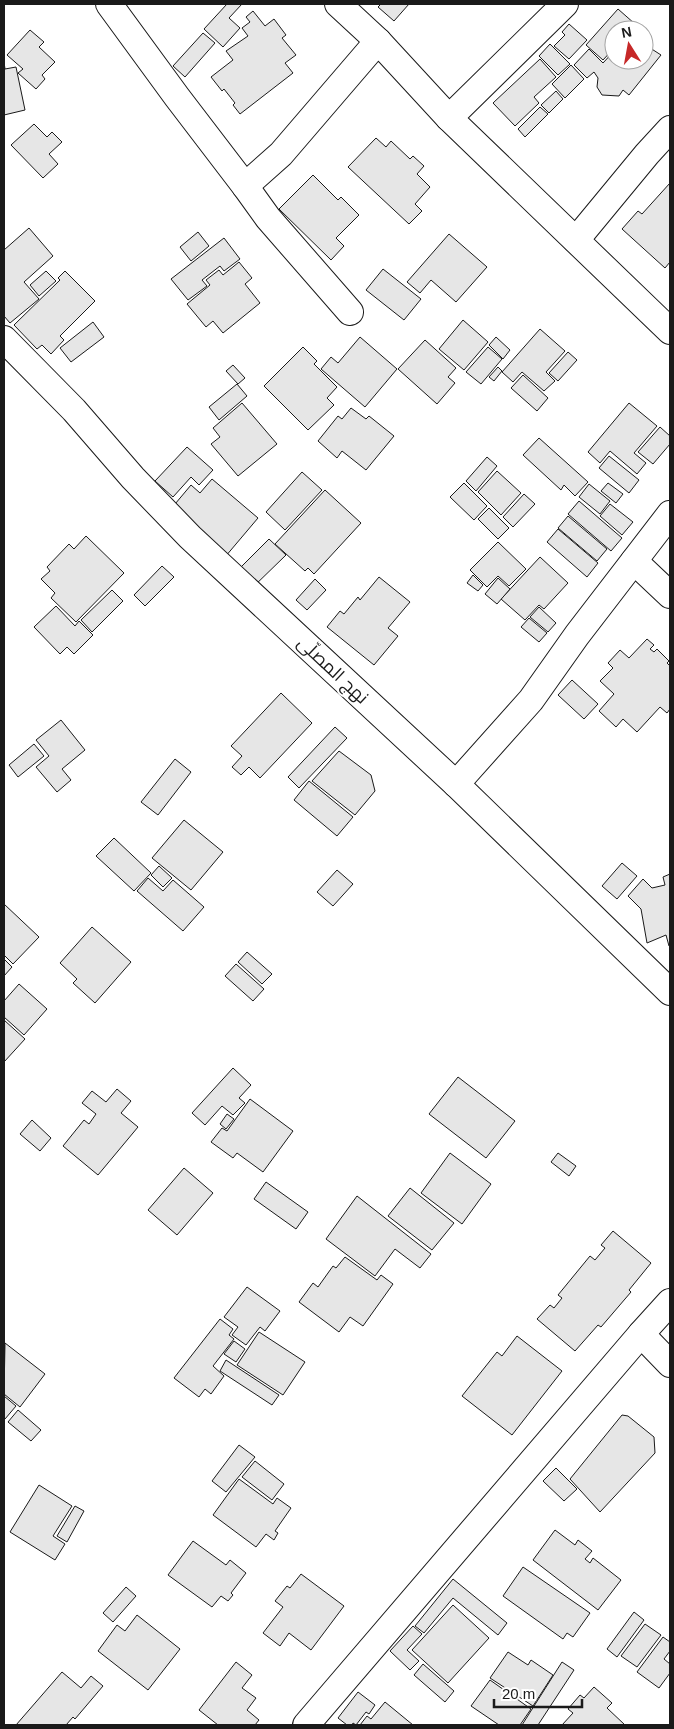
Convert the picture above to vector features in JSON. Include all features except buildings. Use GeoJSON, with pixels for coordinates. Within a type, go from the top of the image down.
{"type":"FeatureCollection","features":[{"type":"Feature","properties":{"kind":"street"},"geometry":{"type":"LineString","coordinates":[[109,4],[268,218],[350,312]]}},
{"type":"Feature","properties":{"kind":"street"},"geometry":{"type":"LineString","coordinates":[[338,4],[378,41],[449,118],[670,330]]}},
{"type":"Feature","properties":{"kind":"street"},"geometry":{"type":"LineString","coordinates":[[449,118],[565,4]]}},
{"type":"Feature","properties":{"kind":"street"},"geometry":{"type":"LineString","coordinates":[[245,186],[280,154],[378,41]]}},
{"type":"Feature","properties":{"kind":"street"},"geometry":{"type":"LineString","coordinates":[[576,240],[670,129]]}},
{"type":"Feature","properties":{"kind":"street","name":"نهج المصلّى"},"geometry":{"type":"LineString","coordinates":[[4,339],[74,410],[133,478],[190,537],[456,784],[670,992]]}},
{"type":"Feature","properties":{"kind":"street"},"geometry":{"type":"LineString","coordinates":[[456,784],[531,700],[577,635],[670,514]]}},
{"type":"Feature","properties":{"kind":"street"},"geometry":{"type":"LineString","coordinates":[[634,560],[670,595]]}},
{"type":"Feature","properties":{"kind":"street"},"geometry":{"type":"LineString","coordinates":[[306,1725],[670,1302]]}},
{"type":"Feature","properties":{"kind":"street"},"geometry":{"type":"LineString","coordinates":[[641,1334],[670,1364]]}}]}
